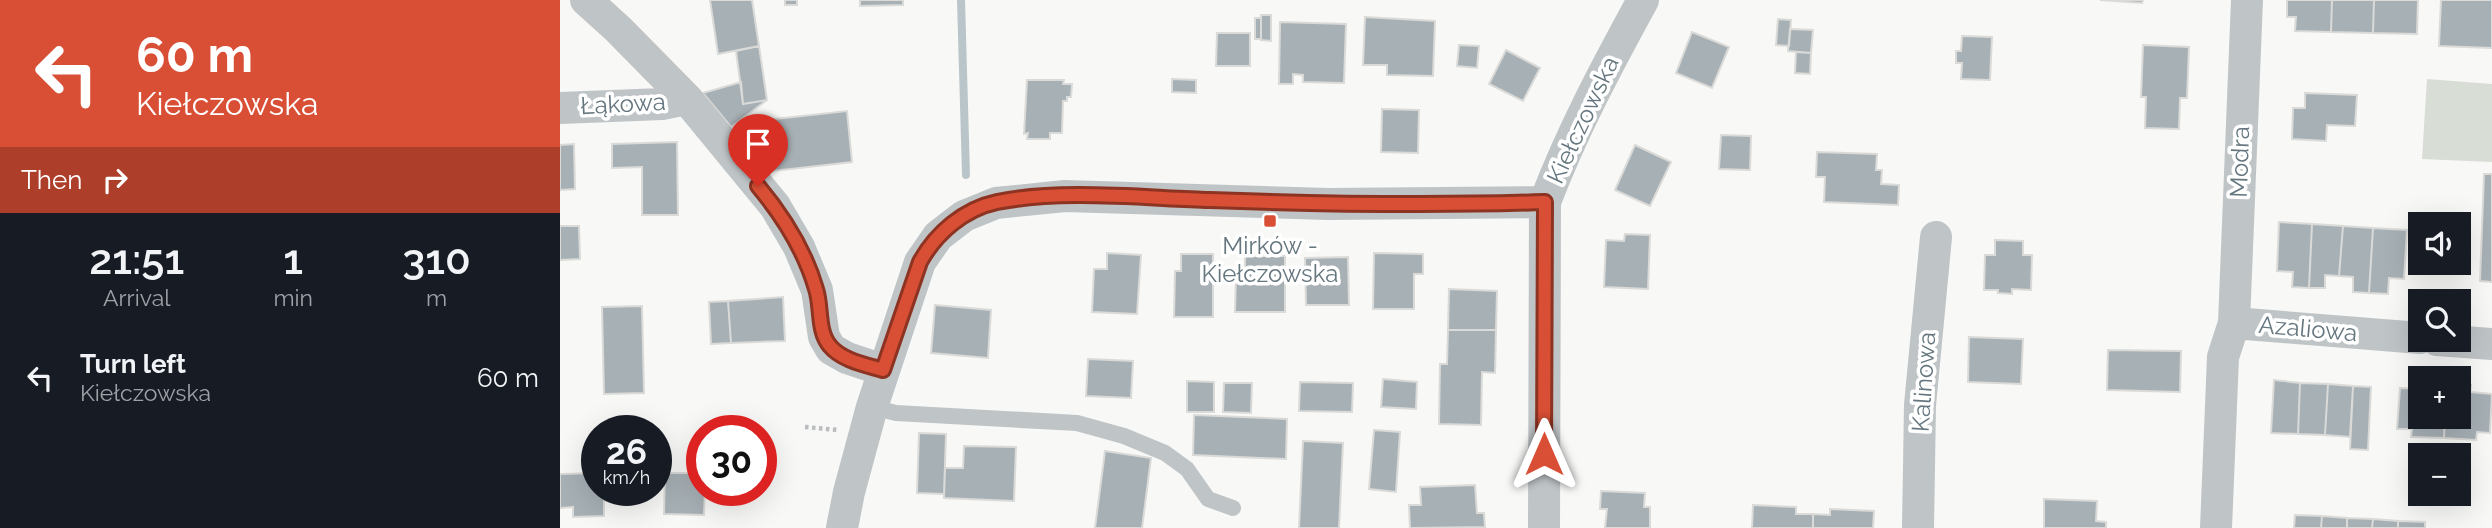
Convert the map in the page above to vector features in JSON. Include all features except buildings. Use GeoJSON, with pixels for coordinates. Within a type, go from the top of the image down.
{"type":"FeatureCollection","features":[{"type":"Feature","properties":{"kind":"street","name":"Łąkowa"},"geometry":{"type":"LineString","coordinates":[[586,0],[687,99],[775,206],[799,247],[817,290],[824,337],[831,349],[847,358],[883,370]]}},
{"type":"Feature","properties":{"kind":"street","name":"Kiełczowska"},"geometry":{"type":"LineString","coordinates":[[842,528],[872,407],[920,262],[937,236],[964,216],[996,202],[1065,196],[1328,204],[1545,202],[1563,155],[1605,69],[1643,0]]}},
{"type":"Feature","properties":{"kind":"street","name":"Modra"},"geometry":{"type":"LineString","coordinates":[[2234,323],[2247,0]]}},
{"type":"Feature","properties":{"kind":"street","name":"Łąkowa"},"geometry":{"type":"LineString","coordinates":[[560,108],[662,104],[687,99]]}},
{"type":"Feature","properties":{"kind":"street"},"geometry":{"type":"LineString","coordinates":[[1544,528],[1545,202]]}},
{"type":"Feature","properties":{"kind":"street","name":"Kalinowa"},"geometry":{"type":"LineString","coordinates":[[1918,528],[1920,405],[1936,237]]}},
{"type":"Feature","properties":{"kind":"street","name":"Azaliowa"},"geometry":{"type":"LineString","coordinates":[[2216,528],[2223,357],[2234,323],[2408,337]]}},
{"type":"Feature","properties":{"kind":"street"},"geometry":{"type":"LineString","coordinates":[[2471,342],[2492,344]]}},
{"type":"Feature","properties":{"kind":"lane"},"geometry":{"type":"LineString","coordinates":[[872,407],[896,413],[1077,423],[1100,429],[1165,453],[1187,469],[1208,499],[1233,508]]}},
{"type":"Feature","properties":{"kind":"path"},"geometry":{"type":"LineString","coordinates":[[805,427],[842,430]]}},
{"type":"Feature","properties":{"kind":"shaded area"},"geometry":{"type":"Polygon","coordinates":[[[2427,79],[2492,84],[2492,162],[2422,159],[2427,79]]]}},
{"type":"Feature","properties":{"kind":"waterway"},"geometry":{"type":"LineString","coordinates":[[961,0],[966,175]]}},
{"type":"Feature","properties":{"kind":"place","name":"Mirków - Kiełczowska"},"geometry":{"type":"Point","coordinates":[1270,221]}},
{"type":"Feature","properties":{"kind":"route"},"geometry":{"type":"LineString","coordinates":[[758,186],[775,206],[799,247],[817,290],[824,337],[831,349],[847,358],[883,370],[920,262],[928,247],[937,236],[964,216],[996,202],[1065,196],[1328,204],[1545,202],[1544,454]]}}]}
